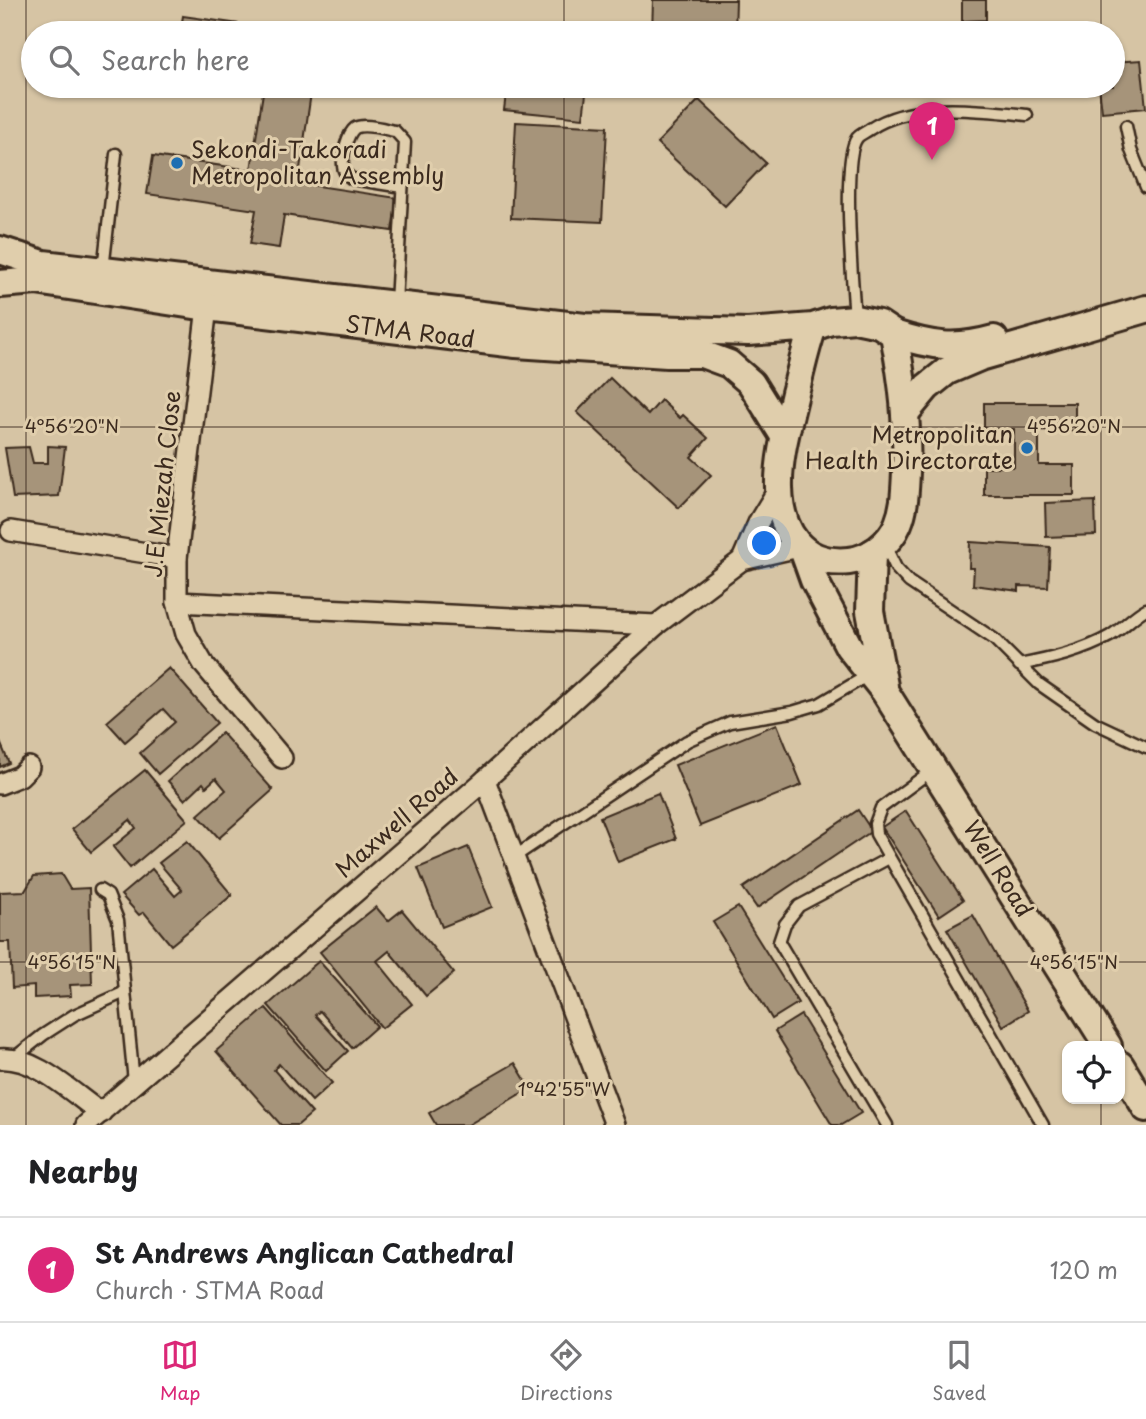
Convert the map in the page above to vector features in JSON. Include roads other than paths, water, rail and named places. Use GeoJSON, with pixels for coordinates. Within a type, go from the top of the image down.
{"type":"FeatureCollection","features":[{"type":"Feature","properties":{"kind":"main road","name":"STMA Road"},"geometry":{"type":"LineString","coordinates":[[0,250],[43,264],[585,327],[748,332],[813,327],[831,321],[855,319]]}},
{"type":"Feature","properties":{"kind":"main road","name":"STMA Road"},"geometry":{"type":"LineString","coordinates":[[0,284],[36,281],[207,307],[516,344],[702,354],[729,364],[751,383],[785,436]]}},
{"type":"Feature","properties":{"kind":"main road"},"geometry":{"type":"LineString","coordinates":[[855,319],[879,324],[894,334],[928,345],[953,347],[989,340],[1146,292]]}},
{"type":"Feature","properties":{"kind":"main road"},"geometry":{"type":"LineString","coordinates":[[907,411],[927,387],[947,371],[980,357],[1146,309]]}},
{"type":"Feature","properties":{"kind":"main road","name":"Well Road"},"geometry":{"type":"LineString","coordinates":[[813,327],[785,436],[779,488],[788,529],[801,550],[831,617],[849,647],[878,682],[935,769],[1105,1041]]}},
{"type":"Feature","properties":{"kind":"main road"},"geometry":{"type":"LineString","coordinates":[[801,550],[825,560],[850,561],[878,549],[897,526],[905,502],[907,411],[894,334]]}},
{"type":"Feature","properties":{"kind":"main road","name":"Well Road"},"geometry":{"type":"LineString","coordinates":[[878,549],[870,611],[878,682]]}},
{"type":"Feature","properties":{"kind":"main road"},"geometry":{"type":"LineString","coordinates":[[1125,1073],[1146,1108]]}},
{"type":"Feature","properties":{"kind":"street","name":"J.E Miezah Close"},"geometry":{"type":"LineString","coordinates":[[207,307],[177,558],[177,603],[186,634],[204,665],[282,758]]}},
{"type":"Feature","properties":{"kind":"street"},"geometry":{"type":"LineString","coordinates":[[742,560],[758,521],[779,488]]}},
{"type":"Feature","properties":{"kind":"street"},"geometry":{"type":"LineString","coordinates":[[11,531],[177,558]]}},
{"type":"Feature","properties":{"kind":"street","name":"Maxwell Road"},"geometry":{"type":"LineString","coordinates":[[93,1119],[485,780],[656,625],[742,560],[801,550]]}},
{"type":"Feature","properties":{"kind":"street"},"geometry":{"type":"LineString","coordinates":[[177,603],[656,625]]}},
{"type":"Feature","properties":{"kind":"street"},"geometry":{"type":"LineString","coordinates":[[0,784],[20,776],[29,767]]}},
{"type":"Feature","properties":{"kind":"street"},"geometry":{"type":"LineString","coordinates":[[485,780],[615,1125]]}},
{"type":"Feature","properties":{"kind":"street"},"geometry":{"type":"LineString","coordinates":[[7,1059],[39,1068],[93,1119]]}},
{"type":"Feature","properties":{"kind":"lane"},"geometry":{"type":"LineString","coordinates":[[855,319],[851,260],[850,161],[856,139],[876,125],[926,111],[983,111],[1027,115]]}},
{"type":"Feature","properties":{"kind":"lane"},"geometry":{"type":"LineString","coordinates":[[396,305],[405,142],[395,131],[361,126],[353,129],[348,137],[342,166],[346,174],[352,179],[402,187]]}},
{"type":"Feature","properties":{"kind":"lane"},"geometry":{"type":"LineString","coordinates":[[1126,126],[1131,150],[1146,187]]}},
{"type":"Feature","properties":{"kind":"lane"},"geometry":{"type":"LineString","coordinates":[[103,270],[116,155]]}},
{"type":"Feature","properties":{"kind":"lane"},"geometry":{"type":"LineString","coordinates":[[878,549],[909,582],[994,639],[1040,684],[1095,723],[1146,747]]}},
{"type":"Feature","properties":{"kind":"lane"},"geometry":{"type":"LineString","coordinates":[[1019,665],[1056,658],[1111,636],[1146,609]]}},
{"type":"Feature","properties":{"kind":"lane"},"geometry":{"type":"LineString","coordinates":[[513,857],[687,741],[730,722],[792,712],[878,682]]}},
{"type":"Feature","properties":{"kind":"lane"},"geometry":{"type":"LineString","coordinates":[[935,769],[881,808],[875,824],[876,834],[1043,1125]]}},
{"type":"Feature","properties":{"kind":"lane"},"geometry":{"type":"LineString","coordinates":[[887,1125],[779,942],[785,924],[799,906],[889,858]]}},
{"type":"Feature","properties":{"kind":"lane"},"geometry":{"type":"LineString","coordinates":[[100,890],[108,895],[118,920],[134,1084]]}},
{"type":"Feature","properties":{"kind":"lane"},"geometry":{"type":"LineString","coordinates":[[7,1059],[74,1015],[125,992]]}},
{"type":"Feature","properties":{"kind":"place","name":"St Andrews Anglican Cathedral"},"geometry":{"type":"Point","coordinates":[932,160]}},
{"type":"Feature","properties":{"kind":"place","name":"Sekondi-Takoradi Metropolitan Assembly"},"geometry":{"type":"Point","coordinates":[177,163]}},
{"type":"Feature","properties":{"kind":"place","name":"Metropolitan Health Directorate"},"geometry":{"type":"Point","coordinates":[1027,448]}}]}
